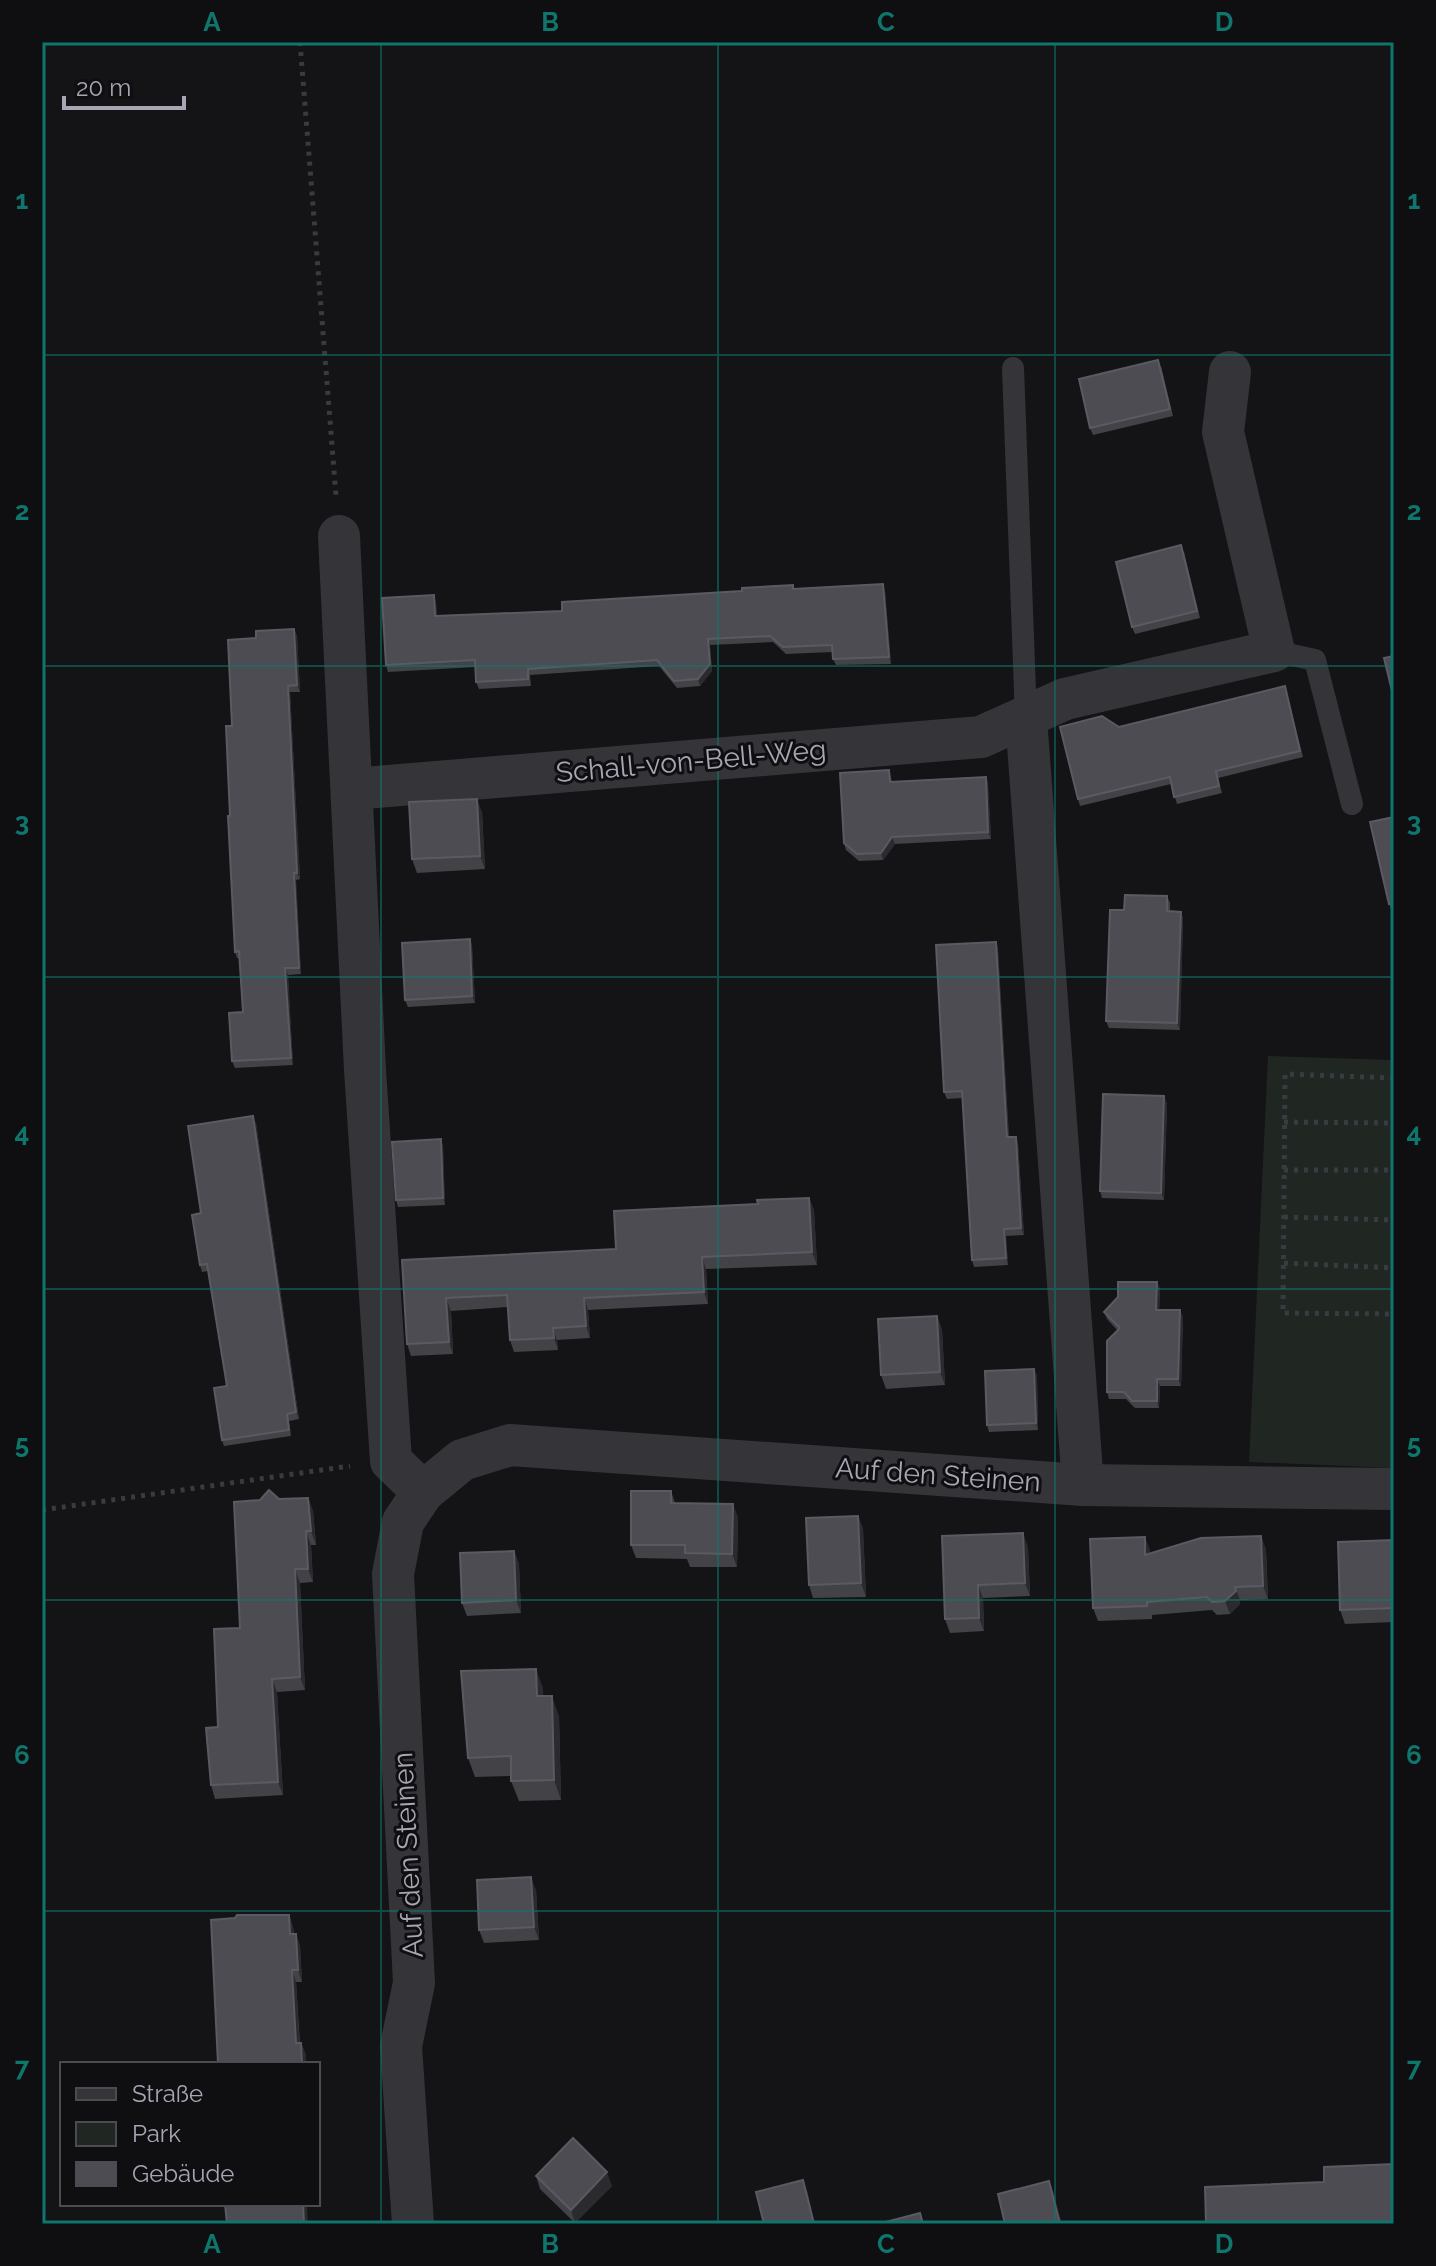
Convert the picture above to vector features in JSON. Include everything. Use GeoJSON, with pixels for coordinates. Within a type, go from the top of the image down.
{"type":"FeatureCollection","features":[{"type":"Feature","properties":{"kind":"street"},"geometry":{"type":"LineString","coordinates":[[1230,372],[1223,432],[1274,651]]}},
{"type":"Feature","properties":{"kind":"street"},"geometry":{"type":"LineString","coordinates":[[339,536],[365,1070],[391,1461],[423,1492]]}},
{"type":"Feature","properties":{"kind":"street","name":"Schall-von-Bell-Weg"},"geometry":{"type":"LineString","coordinates":[[352,789],[981,737],[1065,699],[1274,651]]}},
{"type":"Feature","properties":{"kind":"street","name":"Auf den Steinen"},"geometry":{"type":"LineString","coordinates":[[1026,718],[1083,1485]]}},
{"type":"Feature","properties":{"kind":"street","name":"Auf den Steinen"},"geometry":{"type":"LineString","coordinates":[[413,2224],[401,2046],[414,1983],[393,1574],[403,1522],[423,1492],[462,1460],[510,1445],[1083,1485],[1394,1489]]}},
{"type":"Feature","properties":{"kind":"lane"},"geometry":{"type":"LineString","coordinates":[[1013,368],[1026,718]]}},
{"type":"Feature","properties":{"kind":"lane","name":"Schall-von-Bell-Weg"},"geometry":{"type":"LineString","coordinates":[[1274,651],[1315,660],[1352,804]]}},
{"type":"Feature","properties":{"kind":"path"},"geometry":{"type":"LineString","coordinates":[[300,42],[339,536]]}},
{"type":"Feature","properties":{"kind":"path"},"geometry":{"type":"LineString","coordinates":[[1394,1078],[1285,1074],[1283,1313],[1394,1314]]}},
{"type":"Feature","properties":{"kind":"path"},"geometry":{"type":"LineString","coordinates":[[1284,1122],[1394,1123]]}},
{"type":"Feature","properties":{"kind":"path"},"geometry":{"type":"LineString","coordinates":[[1284,1170],[1394,1170]]}},
{"type":"Feature","properties":{"kind":"path"},"geometry":{"type":"LineString","coordinates":[[1284,1217],[1394,1220]]}},
{"type":"Feature","properties":{"kind":"path"},"geometry":{"type":"LineString","coordinates":[[1284,1263],[1394,1268]]}},
{"type":"Feature","properties":{"kind":"path"},"geometry":{"type":"LineString","coordinates":[[42,1510],[391,1461]]}},
{"type":"Feature","properties":{"kind":"green space"},"geometry":{"type":"Polygon","coordinates":[[[1268,1056],[1394,1060],[1394,1468],[1249,1462],[1268,1056]]]}},
{"type":"Feature","properties":{"kind":"building"},"geometry":{"type":"Polygon","coordinates":[[[1158,360],[1170,409],[1090,428],[1079,379],[1158,360]]]}},
{"type":"Feature","properties":{"kind":"building"},"geometry":{"type":"Polygon","coordinates":[[[1181,545],[1197,611],[1132,627],[1116,562],[1181,545]]]}},
{"type":"Feature","properties":{"kind":"building"},"geometry":{"type":"Polygon","coordinates":[[[883,584],[889,657],[833,659],[832,645],[783,647],[770,636],[708,639],[710,664],[698,679],[674,681],[657,660],[528,669],[528,679],[476,682],[475,660],[386,665],[382,598],[434,595],[435,616],[562,611],[562,602],[742,591],[742,588],[793,585],[793,589],[883,584]]]}},
{"type":"Feature","properties":{"kind":"building"},"geometry":{"type":"Polygon","coordinates":[[[294,629],[297,685],[288,686],[299,968],[285,968],[291,1058],[232,1061],[229,1013],[243,1012],[239,951],[235,952],[228,816],[226,726],[232,726],[228,640],[256,638],[256,631],[294,629]]]}},
{"type":"Feature","properties":{"kind":"building"},"geometry":{"type":"Polygon","coordinates":[[[1394,656],[1394,699],[1384,658],[1394,656]]]}},
{"type":"Feature","properties":{"kind":"building"},"geometry":{"type":"Polygon","coordinates":[[[1285,686],[1300,751],[1216,771],[1219,786],[1174,797],[1170,777],[1078,799],[1060,727],[1102,716],[1119,727],[1285,686]]]}},
{"type":"Feature","properties":{"kind":"building"},"geometry":{"type":"Polygon","coordinates":[[[889,770],[890,782],[986,777],[988,832],[892,837],[881,853],[857,854],[844,843],[840,773],[889,770]]]}},
{"type":"Feature","properties":{"kind":"building"},"geometry":{"type":"Polygon","coordinates":[[[477,799],[480,856],[412,859],[409,802],[477,799]]]}},
{"type":"Feature","properties":{"kind":"building"},"geometry":{"type":"Polygon","coordinates":[[[1394,817],[1394,903],[1389,904],[1370,822],[1394,817]]]}},
{"type":"Feature","properties":{"kind":"building"},"geometry":{"type":"Polygon","coordinates":[[[1125,895],[1167,896],[1167,911],[1181,912],[1177,1023],[1106,1021],[1110,910],[1124,910],[1125,895]]]}},
{"type":"Feature","properties":{"kind":"building"},"geometry":{"type":"Polygon","coordinates":[[[470,939],[472,996],[405,1000],[402,943],[470,939]]]}},
{"type":"Feature","properties":{"kind":"building"},"geometry":{"type":"Polygon","coordinates":[[[996,942],[1007,1137],[1016,1137],[1021,1228],[1004,1229],[1006,1258],[972,1260],[962,1091],[944,1092],[936,945],[996,942]]]}},
{"type":"Feature","properties":{"kind":"building"},"geometry":{"type":"Polygon","coordinates":[[[1103,1094],[1164,1096],[1161,1193],[1100,1191],[1103,1094]]]}},
{"type":"Feature","properties":{"kind":"building"},"geometry":{"type":"Polygon","coordinates":[[[253,1116],[296,1412],[287,1414],[289,1430],[222,1440],[214,1388],[227,1386],[207,1264],[200,1265],[192,1215],[201,1213],[188,1126],[253,1116]]]}},
{"type":"Feature","properties":{"kind":"building"},"geometry":{"type":"Polygon","coordinates":[[[441,1139],[443,1198],[396,1200],[392,1142],[441,1139]]]}},
{"type":"Feature","properties":{"kind":"building"},"geometry":{"type":"Polygon","coordinates":[[[809,1198],[812,1252],[702,1257],[704,1292],[584,1298],[586,1326],[553,1328],[554,1338],[510,1340],[507,1295],[446,1298],[449,1342],[407,1344],[402,1260],[616,1249],[614,1211],[758,1204],[757,1200],[809,1198]]]}},
{"type":"Feature","properties":{"kind":"building"},"geometry":{"type":"Polygon","coordinates":[[[1118,1282],[1157,1282],[1156,1310],[1180,1310],[1178,1379],[1157,1379],[1157,1401],[1132,1401],[1124,1392],[1107,1392],[1107,1341],[1120,1328],[1104,1312],[1118,1297],[1118,1282]]]}},
{"type":"Feature","properties":{"kind":"building"},"geometry":{"type":"Polygon","coordinates":[[[937,1316],[940,1372],[881,1375],[878,1319],[937,1316]]]}},
{"type":"Feature","properties":{"kind":"building"},"geometry":{"type":"Polygon","coordinates":[[[1034,1369],[1036,1423],[987,1425],[985,1371],[1034,1369]]]}},
{"type":"Feature","properties":{"kind":"building"},"geometry":{"type":"Polygon","coordinates":[[[269,1490],[279,1499],[308,1498],[311,1531],[306,1531],[308,1569],[295,1569],[300,1677],[272,1679],[278,1782],[211,1785],[206,1728],[218,1727],[214,1629],[240,1628],[234,1502],[260,1500],[269,1490]]]}},
{"type":"Feature","properties":{"kind":"building"},"geometry":{"type":"Polygon","coordinates":[[[631,1491],[671,1491],[671,1503],[733,1504],[732,1554],[685,1553],[685,1545],[631,1545],[631,1491]]]}},
{"type":"Feature","properties":{"kind":"building"},"geometry":{"type":"Polygon","coordinates":[[[858,1516],[861,1583],[809,1585],[806,1518],[858,1516]]]}},
{"type":"Feature","properties":{"kind":"building"},"geometry":{"type":"Polygon","coordinates":[[[1023,1533],[1025,1583],[978,1585],[979,1618],[945,1619],[942,1536],[1023,1533]]]}},
{"type":"Feature","properties":{"kind":"building"},"geometry":{"type":"Polygon","coordinates":[[[1261,1536],[1263,1586],[1235,1587],[1236,1591],[1225,1601],[1212,1602],[1207,1597],[1147,1602],[1147,1606],[1093,1608],[1090,1539],[1145,1537],[1145,1555],[1201,1538],[1261,1536]]]}},
{"type":"Feature","properties":{"kind":"building"},"geometry":{"type":"Polygon","coordinates":[[[1394,1540],[1394,1608],[1340,1610],[1338,1542],[1394,1540]]]}},
{"type":"Feature","properties":{"kind":"building"},"geometry":{"type":"Polygon","coordinates":[[[514,1551],[516,1600],[462,1603],[460,1553],[514,1551]]]}},
{"type":"Feature","properties":{"kind":"building"},"geometry":{"type":"Polygon","coordinates":[[[536,1669],[537,1696],[552,1696],[554,1780],[511,1781],[511,1756],[468,1758],[461,1671],[536,1669]]]}},
{"type":"Feature","properties":{"kind":"building"},"geometry":{"type":"Polygon","coordinates":[[[531,1877],[534,1927],[479,1930],[477,1880],[531,1877]]]}},
{"type":"Feature","properties":{"kind":"building"},"geometry":{"type":"Polygon","coordinates":[[[237,1915],[289,1915],[290,1934],[296,1934],[298,1970],[292,1970],[296,2043],[301,2043],[302,2062],[218,2062],[211,1920],[235,1918],[237,1915]]]}},
{"type":"Feature","properties":{"kind":"building"},"geometry":{"type":"Polygon","coordinates":[[[573,2138],[607,2172],[571,2210],[536,2176],[573,2138]]]}},
{"type":"Feature","properties":{"kind":"building"},"geometry":{"type":"Polygon","coordinates":[[[1394,2164],[1394,2224],[1206,2224],[1205,2187],[1324,2182],[1324,2167],[1394,2164]]]}},
{"type":"Feature","properties":{"kind":"building"},"geometry":{"type":"Polygon","coordinates":[[[803,2180],[814,2224],[764,2224],[756,2192],[803,2180]]]}},
{"type":"Feature","properties":{"kind":"building"},"geometry":{"type":"Polygon","coordinates":[[[1049,2181],[1060,2224],[1005,2224],[998,2194],[1049,2181]]]}},
{"type":"Feature","properties":{"kind":"building"},"geometry":{"type":"Polygon","coordinates":[[[225,2206],[303,2206],[304,2224],[227,2224],[225,2206]]]}},
{"type":"Feature","properties":{"kind":"building"},"geometry":{"type":"Polygon","coordinates":[[[920,2213],[923,2224],[878,2224],[920,2213]]]}}]}
